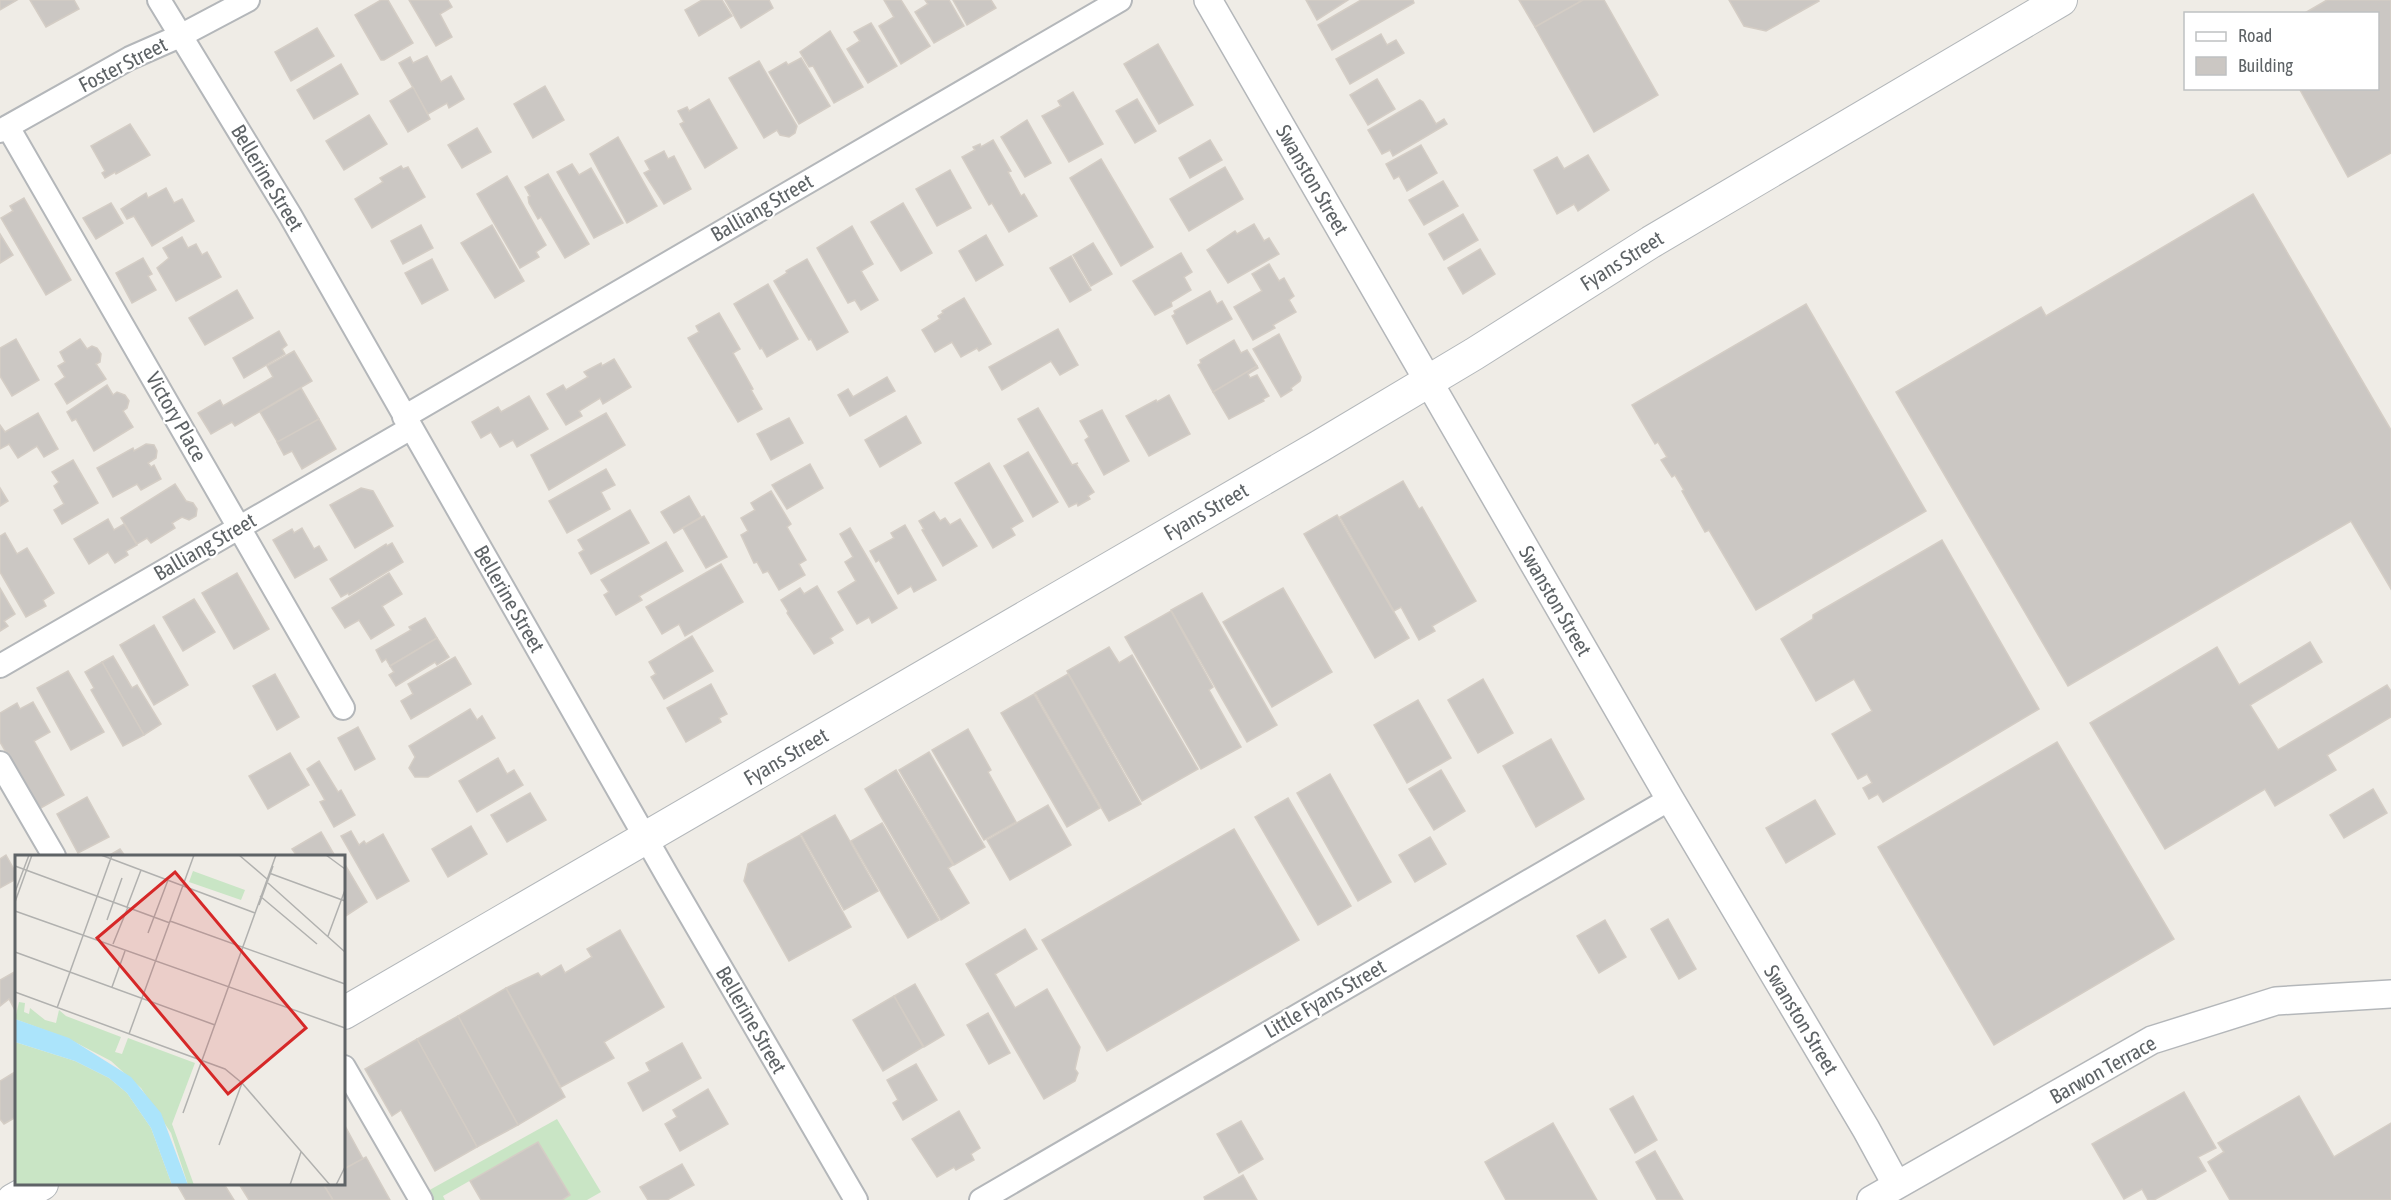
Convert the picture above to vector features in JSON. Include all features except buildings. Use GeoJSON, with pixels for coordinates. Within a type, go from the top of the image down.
{"type":"FeatureCollection","features":[{"type":"Feature","properties":{"kind":"main road","name":"Fyans Street"},"geometry":{"type":"LineString","coordinates":[[345,1012],[1474,354],[1651,242],[2061,0]]}},
{"type":"Feature","properties":{"kind":"main road"},"geometry":{"type":"LineString","coordinates":[[13,1200],[40,1185]]}},
{"type":"Feature","properties":{"kind":"street","name":"Bellerine Street"},"geometry":{"type":"LineString","coordinates":[[159,0],[290,215],[645,837],[856,1200]]}},
{"type":"Feature","properties":{"kind":"street","name":"Foster Street"},"geometry":{"type":"LineString","coordinates":[[4,129],[130,58],[180,36],[248,0]]}},
{"type":"Feature","properties":{"kind":"street","name":"Balliang Street"},"geometry":{"type":"LineString","coordinates":[[0,666],[240,526],[408,422],[1120,0]]}},
{"type":"Feature","properties":{"kind":"street","name":"Swanston Street"},"geometry":{"type":"LineString","coordinates":[[1208,0],[1670,799],[1866,1129],[1900,1192]]}},
{"type":"Feature","properties":{"kind":"street","name":"Victory Place"},"geometry":{"type":"LineString","coordinates":[[4,129],[240,526],[343,708]]}},
{"type":"Feature","properties":{"kind":"street"},"geometry":{"type":"LineString","coordinates":[[0,763],[53,855]]}},
{"type":"Feature","properties":{"kind":"street","name":"Little Fyans Street"},"geometry":{"type":"LineString","coordinates":[[981,1200],[1670,799]]}},
{"type":"Feature","properties":{"kind":"street","name":"Barwon Terrace"},"geometry":{"type":"LineString","coordinates":[[1871,1200],[1900,1192],[1953,1154],[2152,1040],[2276,1001],[2391,994]]}},
{"type":"Feature","properties":{"kind":"street"},"geometry":{"type":"LineString","coordinates":[[345,1069],[421,1200]]}},
{"type":"Feature","properties":{"kind":"green space"},"geometry":{"type":"Polygon","coordinates":[[[557,1119],[601,1192],[587,1200],[562,1200],[570,1195],[538,1142],[443,1196],[445,1200],[430,1200],[426,1192],[557,1119]]]}}]}
